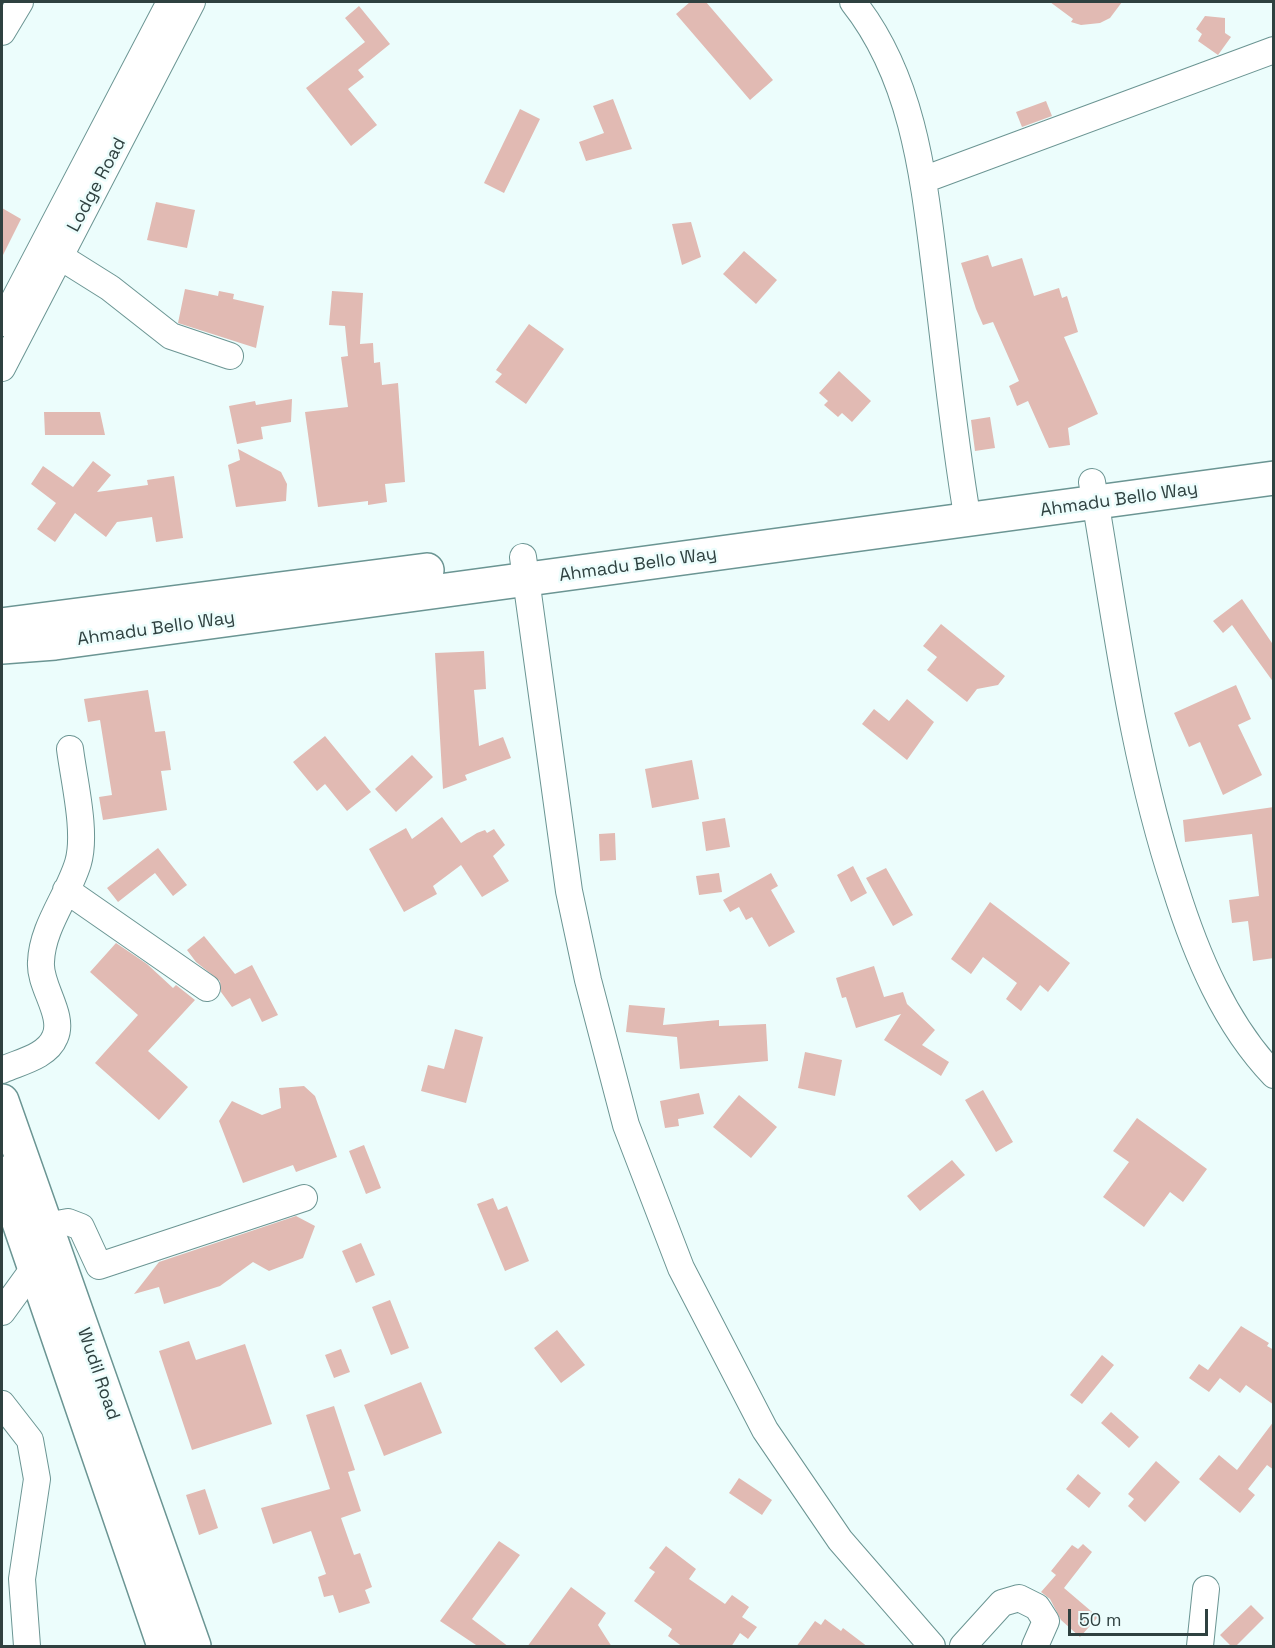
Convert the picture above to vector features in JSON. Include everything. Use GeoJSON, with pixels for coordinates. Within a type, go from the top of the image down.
{"type":"FeatureCollection","features":[{"type":"Feature","properties":{"kind":"main road","name":"Ahmadu Bello Way"},"geometry":{"type":"LineString","coordinates":[[1094,493],[1274,457]]}},
{"type":"Feature","properties":{"kind":"main road","name":"Ahmadu Bello Way"},"geometry":{"type":"LineString","coordinates":[[2,647],[55,643],[372,589],[525,568],[1094,493],[1274,478]]}},
{"type":"Feature","properties":{"kind":"main road","name":"Ahmadu Bello Way"},"geometry":{"type":"LineString","coordinates":[[2,625],[372,589]]}},
{"type":"Feature","properties":{"kind":"main road","name":"Wudil Road"},"geometry":{"type":"LineString","coordinates":[[2,1101],[41,1249],[164,1647]]}},
{"type":"Feature","properties":{"kind":"main road","name":"Wudil Road"},"geometry":{"type":"LineString","coordinates":[[2,1173],[41,1249],[194,1647]]}},
{"type":"Feature","properties":{"kind":"street"},"geometry":{"type":"LineString","coordinates":[[2,32],[20,2]]}},
{"type":"Feature","properties":{"kind":"street","name":"Lodge Road"},"geometry":{"type":"LineString","coordinates":[[2,323],[170,2]]}},
{"type":"Feature","properties":{"kind":"street","name":"Lodge Road"},"geometry":{"type":"LineString","coordinates":[[2,368],[192,2]]}},
{"type":"Feature","properties":{"kind":"street"},"geometry":{"type":"LineString","coordinates":[[853,2],[885,55],[906,101],[923,180],[966,510]]}},
{"type":"Feature","properties":{"kind":"street"},"geometry":{"type":"LineString","coordinates":[[923,180],[1274,51]]}},
{"type":"Feature","properties":{"kind":"street"},"geometry":{"type":"LineString","coordinates":[[60,256],[111,288],[171,336],[230,357]]}},
{"type":"Feature","properties":{"kind":"street"},"geometry":{"type":"LineString","coordinates":[[1094,493],[1125,690],[1156,828],[1193,944],[1230,1016],[1274,1075]]}},
{"type":"Feature","properties":{"kind":"street"},"geometry":{"type":"LineString","coordinates":[[525,568],[569,891],[588,980],[626,1125],[681,1268],[765,1431],[840,1540],[932,1647]]}},
{"type":"Feature","properties":{"kind":"street"},"geometry":{"type":"LineString","coordinates":[[2,1070],[44,1052],[54,1041],[58,1029],[40,964],[45,938],[78,862],[81,841],[70,748]]}},
{"type":"Feature","properties":{"kind":"street"},"geometry":{"type":"LineString","coordinates":[[66,890],[207,988]]}},
{"type":"Feature","properties":{"kind":"street"},"geometry":{"type":"LineString","coordinates":[[2,1312],[41,1249],[68,1222],[81,1227],[99,1266],[304,1198]]}},
{"type":"Feature","properties":{"kind":"street"},"geometry":{"type":"LineString","coordinates":[[2,1404],[30,1440],[36,1479],[22,1579],[27,1647]]}},
{"type":"Feature","properties":{"kind":"street"},"geometry":{"type":"LineString","coordinates":[[1200,1647],[1206,1589]]}},
{"type":"Feature","properties":{"kind":"street"},"geometry":{"type":"LineString","coordinates":[[963,1647],[1002,1603],[1019,1598],[1037,1607],[1046,1621],[1035,1647]]}},
{"type":"Feature","properties":{"kind":"building"},"geometry":{"type":"Polygon","coordinates":[[[690,2],[706,2],[773,80],[750,100],[676,14],[690,2]]]}},
{"type":"Feature","properties":{"kind":"building"},"geometry":{"type":"Polygon","coordinates":[[[1050,2],[1122,2],[1110,18],[1100,23],[1081,25],[1071,22],[1073,19],[1050,2]]]}},
{"type":"Feature","properties":{"kind":"building"},"geometry":{"type":"Polygon","coordinates":[[[359,6],[390,44],[358,70],[364,77],[348,89],[377,125],[351,146],[306,88],[365,42],[345,18],[359,6]]]}},
{"type":"Feature","properties":{"kind":"building"},"geometry":{"type":"Polygon","coordinates":[[[1205,16],[1225,18],[1225,33],[1231,37],[1218,55],[1198,41],[1202,34],[1196,29],[1205,16]]]}},
{"type":"Feature","properties":{"kind":"building"},"geometry":{"type":"Polygon","coordinates":[[[613,99],[632,149],[586,161],[579,142],[604,133],[593,106],[613,99]]]}},
{"type":"Feature","properties":{"kind":"building"},"geometry":{"type":"Polygon","coordinates":[[[1046,101],[1052,116],[1022,127],[1016,112],[1046,101]]]}},
{"type":"Feature","properties":{"kind":"building"},"geometry":{"type":"Polygon","coordinates":[[[520,109],[540,119],[504,193],[484,183],[520,109]]]}},
{"type":"Feature","properties":{"kind":"building"},"geometry":{"type":"Polygon","coordinates":[[[156,202],[195,210],[187,248],[147,240],[156,202]]]}},
{"type":"Feature","properties":{"kind":"building"},"geometry":{"type":"Polygon","coordinates":[[[2,208],[21,219],[2,257],[2,208]]]}},
{"type":"Feature","properties":{"kind":"building"},"geometry":{"type":"Polygon","coordinates":[[[691,222],[701,257],[682,265],[672,224],[691,222]]]}},
{"type":"Feature","properties":{"kind":"building"},"geometry":{"type":"Polygon","coordinates":[[[744,251],[777,280],[756,304],[723,274],[744,251]]]}},
{"type":"Feature","properties":{"kind":"building"},"geometry":{"type":"Polygon","coordinates":[[[988,255],[992,267],[1022,258],[1034,296],[1059,288],[1062,298],[1067,296],[1078,332],[1064,337],[1098,414],[1068,428],[1070,445],[1049,448],[1028,401],[1017,406],[1009,386],[1019,381],[993,322],[983,325],[961,263],[988,255]]]}},
{"type":"Feature","properties":{"kind":"building"},"geometry":{"type":"Polygon","coordinates":[[[185,289],[218,296],[219,291],[234,294],[233,299],[264,306],[256,348],[178,323],[185,289]]]}},
{"type":"Feature","properties":{"kind":"building"},"geometry":{"type":"Polygon","coordinates":[[[332,291],[363,293],[360,344],[373,343],[374,363],[380,362],[382,385],[398,383],[405,482],[385,484],[387,502],[368,505],[368,501],[318,507],[305,412],[348,407],[341,357],[348,356],[345,326],[329,325],[332,291]]]}},
{"type":"Feature","properties":{"kind":"building"},"geometry":{"type":"Polygon","coordinates":[[[529,324],[564,349],[526,404],[495,382],[502,374],[496,370],[529,324]]]}},
{"type":"Feature","properties":{"kind":"building"},"geometry":{"type":"Polygon","coordinates":[[[839,371],[871,401],[852,422],[842,413],[838,417],[824,405],[828,401],[819,393],[839,371]]]}},
{"type":"Feature","properties":{"kind":"building"},"geometry":{"type":"Polygon","coordinates":[[[292,399],[291,422],[261,427],[263,439],[237,444],[229,406],[255,401],[256,405],[292,399]]]}},
{"type":"Feature","properties":{"kind":"building"},"geometry":{"type":"Polygon","coordinates":[[[44,412],[100,412],[105,435],[45,435],[44,412]]]}},
{"type":"Feature","properties":{"kind":"building"},"geometry":{"type":"Polygon","coordinates":[[[990,417],[995,448],[975,451],[971,420],[990,417]]]}},
{"type":"Feature","properties":{"kind":"building"},"geometry":{"type":"Polygon","coordinates":[[[238,449],[281,472],[287,484],[286,501],[236,507],[228,465],[240,460],[238,449]]]}},
{"type":"Feature","properties":{"kind":"building"},"geometry":{"type":"Polygon","coordinates":[[[93,461],[111,475],[97,492],[148,485],[147,480],[174,476],[183,538],[156,542],[152,517],[117,522],[106,537],[75,513],[55,542],[37,529],[56,503],[31,484],[43,466],[73,487],[93,461]]]}},
{"type":"Feature","properties":{"kind":"building"},"geometry":{"type":"Polygon","coordinates":[[[1242,599],[1274,646],[1274,683],[1232,625],[1223,633],[1213,621],[1242,599]]]}},
{"type":"Feature","properties":{"kind":"building"},"geometry":{"type":"Polygon","coordinates":[[[941,624],[1005,676],[998,685],[977,689],[967,702],[927,670],[937,657],[923,646],[941,624]]]}},
{"type":"Feature","properties":{"kind":"building"},"geometry":{"type":"Polygon","coordinates":[[[484,651],[486,689],[474,690],[479,746],[503,737],[511,758],[465,775],[467,780],[443,789],[435,653],[484,651]]]}},
{"type":"Feature","properties":{"kind":"building"},"geometry":{"type":"Polygon","coordinates":[[[1236,685],[1251,719],[1238,725],[1262,775],[1223,795],[1200,742],[1189,747],[1174,713],[1236,685]]]}},
{"type":"Feature","properties":{"kind":"building"},"geometry":{"type":"Polygon","coordinates":[[[148,690],[155,732],[165,731],[171,770],[161,771],[167,810],[103,820],[99,797],[112,795],[100,720],[88,722],[84,699],[148,690]]]}},
{"type":"Feature","properties":{"kind":"building"},"geometry":{"type":"Polygon","coordinates":[[[907,699],[934,722],[907,760],[862,724],[874,709],[889,721],[907,699]]]}},
{"type":"Feature","properties":{"kind":"building"},"geometry":{"type":"Polygon","coordinates":[[[325,736],[371,792],[347,811],[325,784],[317,791],[293,762],[325,736]]]}},
{"type":"Feature","properties":{"kind":"building"},"geometry":{"type":"Polygon","coordinates":[[[412,755],[433,777],[396,812],[375,789],[412,755]]]}},
{"type":"Feature","properties":{"kind":"building"},"geometry":{"type":"Polygon","coordinates":[[[692,760],[699,799],[652,808],[645,769],[692,760]]]}},
{"type":"Feature","properties":{"kind":"building"},"geometry":{"type":"Polygon","coordinates":[[[1274,807],[1274,958],[1253,961],[1248,921],[1232,923],[1229,900],[1259,896],[1252,834],[1185,842],[1183,820],[1274,807]]]}},
{"type":"Feature","properties":{"kind":"building"},"geometry":{"type":"Polygon","coordinates":[[[442,817],[461,843],[477,833],[485,830],[487,833],[494,829],[505,845],[493,856],[509,881],[482,897],[461,865],[433,886],[437,894],[404,912],[369,849],[406,828],[412,839],[442,817]]]}},
{"type":"Feature","properties":{"kind":"building"},"geometry":{"type":"Polygon","coordinates":[[[725,818],[730,847],[706,851],[702,822],[725,818]]]}},
{"type":"Feature","properties":{"kind":"building"},"geometry":{"type":"Polygon","coordinates":[[[615,833],[616,860],[600,861],[599,834],[615,833]]]}},
{"type":"Feature","properties":{"kind":"building"},"geometry":{"type":"Polygon","coordinates":[[[158,848],[187,885],[173,896],[155,873],[118,902],[107,888],[158,848]]]}},
{"type":"Feature","properties":{"kind":"building"},"geometry":{"type":"Polygon","coordinates":[[[853,866],[867,893],[851,902],[837,875],[853,866]]]}},
{"type":"Feature","properties":{"kind":"building"},"geometry":{"type":"Polygon","coordinates":[[[886,868],[913,915],[893,926],[866,878],[886,868]]]}},
{"type":"Feature","properties":{"kind":"building"},"geometry":{"type":"Polygon","coordinates":[[[719,873],[722,892],[699,895],[696,876],[719,873]]]}},
{"type":"Feature","properties":{"kind":"building"},"geometry":{"type":"Polygon","coordinates":[[[771,873],[778,886],[771,890],[795,932],[769,947],[752,917],[746,920],[739,907],[730,912],[723,900],[771,873]]]}},
{"type":"Feature","properties":{"kind":"building"},"geometry":{"type":"Polygon","coordinates":[[[990,902],[1070,963],[1048,992],[1040,985],[1021,1011],[1006,999],[1017,983],[983,957],[971,974],[951,959],[990,902]]]}},
{"type":"Feature","properties":{"kind":"building"},"geometry":{"type":"Polygon","coordinates":[[[204,936],[235,974],[252,965],[278,1015],[262,1022],[250,998],[232,1007],[221,992],[220,981],[196,962],[187,950],[204,936]]]}},
{"type":"Feature","properties":{"kind":"building"},"geometry":{"type":"Polygon","coordinates":[[[116,943],[147,964],[173,988],[176,985],[195,1000],[148,1051],[188,1087],[159,1120],[95,1063],[138,1015],[90,972],[116,943]]]}},
{"type":"Feature","properties":{"kind":"building"},"geometry":{"type":"Polygon","coordinates":[[[874,966],[884,997],[903,992],[907,1004],[935,1030],[922,1045],[949,1062],[941,1076],[884,1040],[901,1014],[856,1028],[846,997],[842,998],[836,978],[874,966]]]}},
{"type":"Feature","properties":{"kind":"building"},"geometry":{"type":"Polygon","coordinates":[[[629,1005],[665,1008],[663,1025],[719,1020],[719,1026],[766,1024],[768,1061],[680,1069],[677,1037],[626,1032],[629,1005]]]}},
{"type":"Feature","properties":{"kind":"building"},"geometry":{"type":"Polygon","coordinates":[[[455,1029],[483,1037],[466,1103],[421,1091],[428,1065],[444,1069],[455,1029]]]}},
{"type":"Feature","properties":{"kind":"building"},"geometry":{"type":"Polygon","coordinates":[[[805,1052],[842,1060],[835,1096],[798,1088],[805,1052]]]}},
{"type":"Feature","properties":{"kind":"building"},"geometry":{"type":"Polygon","coordinates":[[[304,1086],[315,1096],[337,1157],[296,1172],[293,1165],[243,1183],[219,1121],[232,1101],[262,1115],[281,1108],[279,1088],[304,1086]]]}},
{"type":"Feature","properties":{"kind":"building"},"geometry":{"type":"Polygon","coordinates":[[[983,1090],[1013,1142],[996,1152],[965,1100],[983,1090]]]}},
{"type":"Feature","properties":{"kind":"building"},"geometry":{"type":"Polygon","coordinates":[[[699,1093],[704,1114],[678,1119],[679,1126],[665,1128],[660,1101],[699,1093]]]}},
{"type":"Feature","properties":{"kind":"building"},"geometry":{"type":"Polygon","coordinates":[[[739,1095],[777,1127],[751,1158],[713,1127],[739,1095]]]}},
{"type":"Feature","properties":{"kind":"building"},"geometry":{"type":"Polygon","coordinates":[[[1137,1118],[1207,1169],[1183,1202],[1170,1192],[1144,1227],[1103,1197],[1129,1162],[1113,1151],[1137,1118]]]}},
{"type":"Feature","properties":{"kind":"building"},"geometry":{"type":"Polygon","coordinates":[[[364,1145],[381,1188],[366,1194],[349,1151],[364,1145]]]}},
{"type":"Feature","properties":{"kind":"building"},"geometry":{"type":"Polygon","coordinates":[[[952,1160],[965,1175],[920,1211],[907,1196],[952,1160]]]}},
{"type":"Feature","properties":{"kind":"building"},"geometry":{"type":"Polygon","coordinates":[[[493,1198],[498,1210],[507,1206],[529,1261],[505,1271],[477,1204],[493,1198]]]}},
{"type":"Feature","properties":{"kind":"building"},"geometry":{"type":"Polygon","coordinates":[[[296,1216],[315,1226],[303,1258],[269,1271],[253,1262],[220,1286],[164,1304],[159,1287],[134,1294],[159,1262],[296,1216]]]}},
{"type":"Feature","properties":{"kind":"building"},"geometry":{"type":"Polygon","coordinates":[[[361,1243],[375,1275],[356,1283],[342,1251],[361,1243]]]}},
{"type":"Feature","properties":{"kind":"building"},"geometry":{"type":"Polygon","coordinates":[[[390,1300],[409,1348],[391,1355],[372,1307],[390,1300]]]}},
{"type":"Feature","properties":{"kind":"building"},"geometry":{"type":"Polygon","coordinates":[[[1241,1326],[1269,1343],[1267,1346],[1274,1350],[1274,1405],[1246,1385],[1240,1393],[1220,1378],[1209,1392],[1189,1378],[1199,1364],[1208,1370],[1241,1326]]]}},
{"type":"Feature","properties":{"kind":"building"},"geometry":{"type":"Polygon","coordinates":[[[557,1330],[585,1365],[561,1383],[534,1348],[557,1330]]]}},
{"type":"Feature","properties":{"kind":"building"},"geometry":{"type":"Polygon","coordinates":[[[189,1341],[196,1360],[245,1344],[272,1424],[192,1450],[159,1351],[189,1341]]]}},
{"type":"Feature","properties":{"kind":"building"},"geometry":{"type":"Polygon","coordinates":[[[341,1349],[350,1372],[334,1378],[325,1355],[341,1349]]]}},
{"type":"Feature","properties":{"kind":"building"},"geometry":{"type":"Polygon","coordinates":[[[1102,1355],[1114,1365],[1082,1404],[1070,1395],[1102,1355]]]}},
{"type":"Feature","properties":{"kind":"building"},"geometry":{"type":"Polygon","coordinates":[[[421,1382],[442,1433],[384,1456],[364,1405],[421,1382]]]}},
{"type":"Feature","properties":{"kind":"building"},"geometry":{"type":"Polygon","coordinates":[[[334,1406],[355,1470],[348,1472],[361,1511],[341,1518],[354,1555],[360,1553],[372,1587],[365,1590],[370,1603],[339,1613],[333,1595],[324,1597],[318,1577],[326,1574],[311,1531],[273,1544],[261,1508],[330,1489],[306,1415],[334,1406]]]}},
{"type":"Feature","properties":{"kind":"building"},"geometry":{"type":"Polygon","coordinates":[[[1111,1412],[1139,1437],[1129,1448],[1101,1423],[1111,1412]]]}},
{"type":"Feature","properties":{"kind":"building"},"geometry":{"type":"Polygon","coordinates":[[[1274,1421],[1274,1470],[1267,1465],[1248,1489],[1255,1495],[1240,1513],[1199,1479],[1219,1455],[1237,1470],[1274,1421]]]}},
{"type":"Feature","properties":{"kind":"building"},"geometry":{"type":"Polygon","coordinates":[[[1156,1461],[1180,1482],[1145,1522],[1128,1506],[1134,1499],[1128,1494],[1156,1461]]]}},
{"type":"Feature","properties":{"kind":"building"},"geometry":{"type":"Polygon","coordinates":[[[1078,1474],[1101,1493],[1089,1508],[1066,1489],[1078,1474]]]}},
{"type":"Feature","properties":{"kind":"building"},"geometry":{"type":"Polygon","coordinates":[[[739,1478],[772,1500],[762,1515],[729,1493],[739,1478]]]}},
{"type":"Feature","properties":{"kind":"building"},"geometry":{"type":"Polygon","coordinates":[[[205,1489],[218,1528],[199,1535],[186,1495],[205,1489]]]}},
{"type":"Feature","properties":{"kind":"building"},"geometry":{"type":"Polygon","coordinates":[[[499,1541],[520,1555],[472,1619],[509,1647],[479,1647],[440,1621],[499,1541]]]}},
{"type":"Feature","properties":{"kind":"building"},"geometry":{"type":"Polygon","coordinates":[[[1083,1544],[1092,1552],[1064,1588],[1098,1617],[1080,1637],[1061,1620],[1050,1599],[1041,1592],[1056,1575],[1051,1571],[1072,1545],[1078,1549],[1083,1544]]]}},
{"type":"Feature","properties":{"kind":"building"},"geometry":{"type":"Polygon","coordinates":[[[666,1546],[696,1569],[689,1579],[725,1604],[732,1595],[749,1607],[742,1617],[757,1627],[748,1639],[740,1633],[731,1647],[683,1647],[668,1636],[672,1629],[634,1601],[655,1572],[649,1568],[666,1546]]]}},
{"type":"Feature","properties":{"kind":"building"},"geometry":{"type":"Polygon","coordinates":[[[571,1587],[606,1613],[598,1625],[612,1647],[527,1647],[571,1587]]]}},
{"type":"Feature","properties":{"kind":"building"},"geometry":{"type":"Polygon","coordinates":[[[1251,1605],[1264,1618],[1235,1647],[1232,1647],[1220,1635],[1251,1605]]]}},
{"type":"Feature","properties":{"kind":"building"},"geometry":{"type":"Polygon","coordinates":[[[825,1619],[841,1631],[843,1628],[868,1647],[796,1647],[815,1621],[821,1625],[825,1619]]]}}]}
